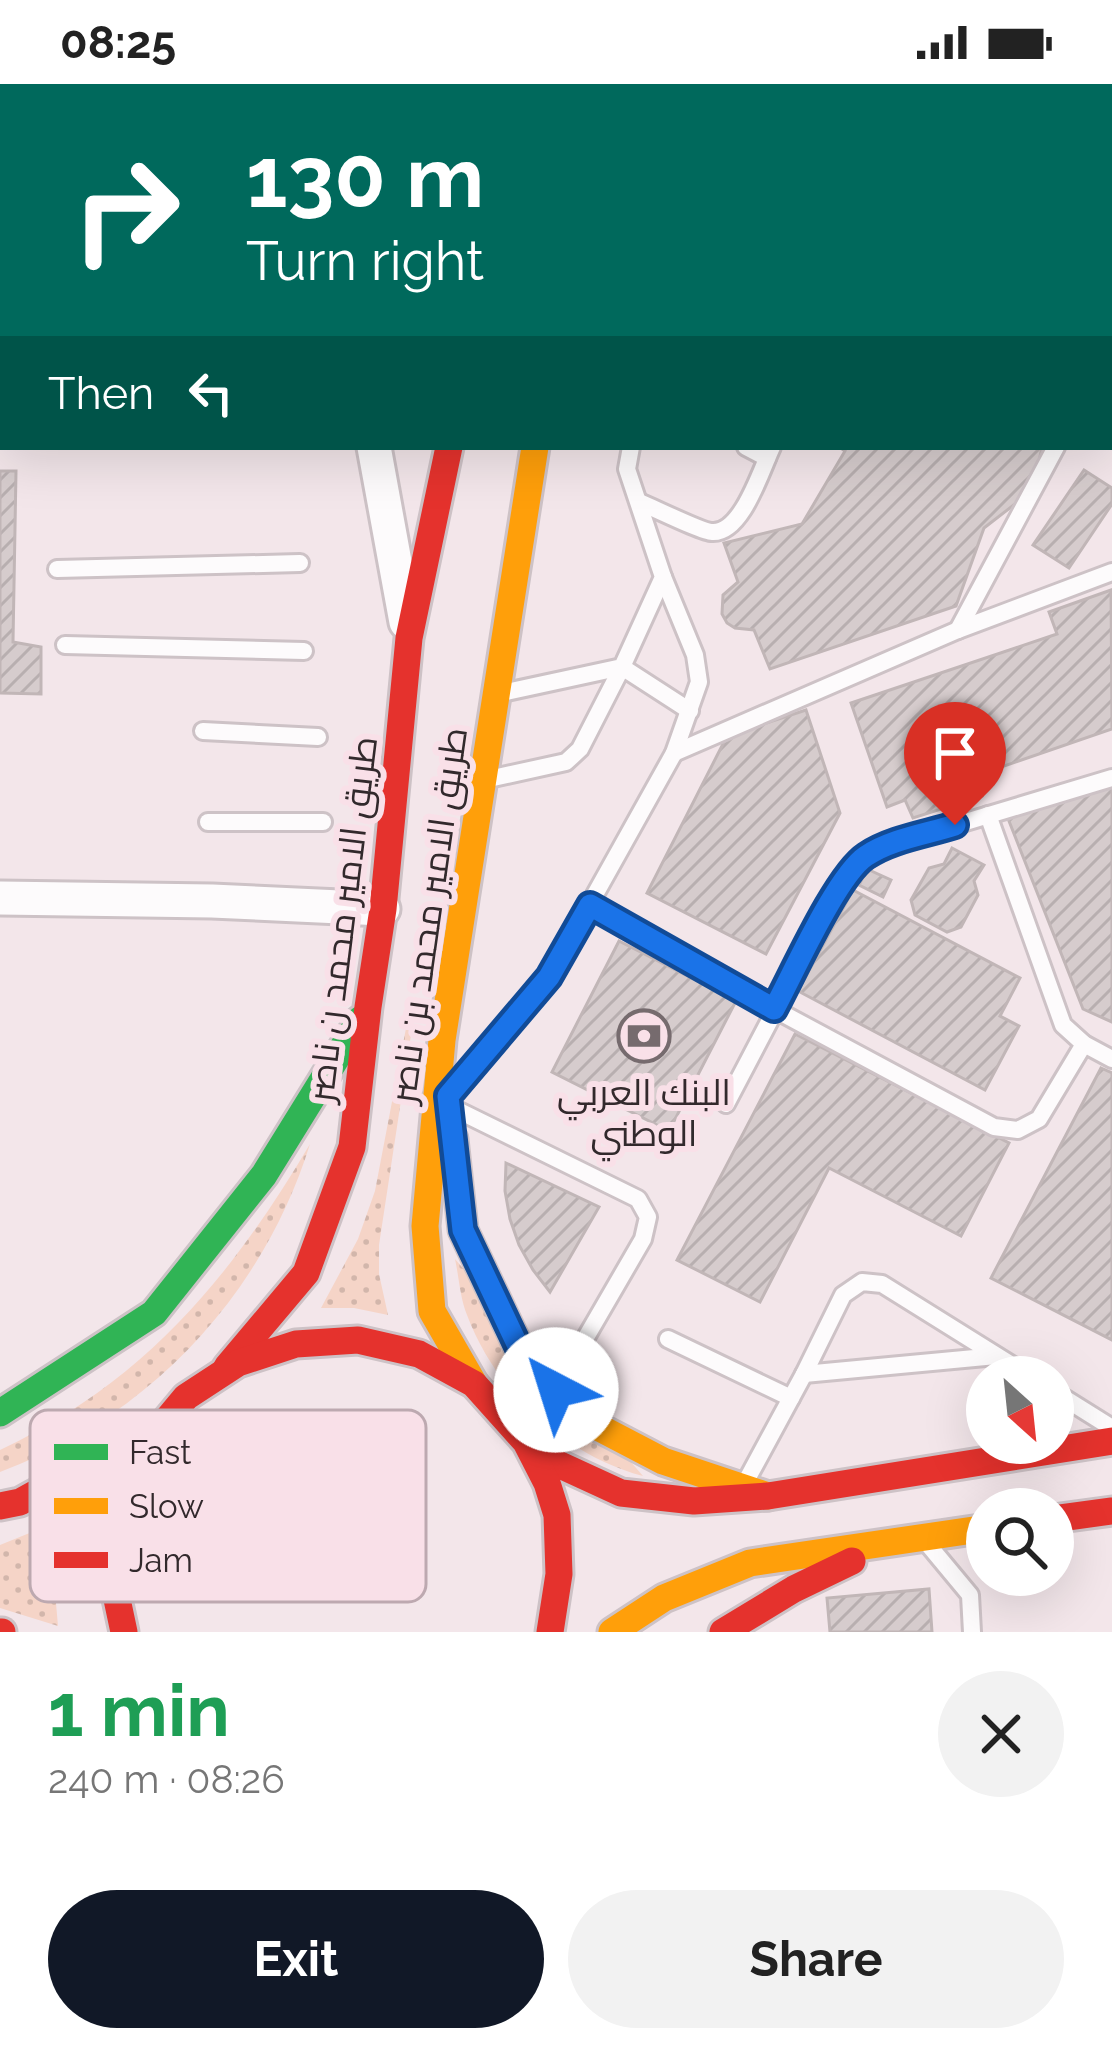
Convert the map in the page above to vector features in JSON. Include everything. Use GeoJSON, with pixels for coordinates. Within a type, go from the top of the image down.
{"type":"FeatureCollection","features":[{"type":"Feature","properties":{"kind":"main road","name":"طريق الامير محمد ن ناصر"},"geometry":{"type":"LineString","coordinates":[[227,1367],[306,1274],[352,1147],[383,909],[409,638],[448,450]]}},
{"type":"Feature","properties":{"kind":"main road","name":"طريق الامير محمد بن ناصر"},"geometry":{"type":"LineString","coordinates":[[475,1384],[431,1311],[425,1226],[442,1040],[535,450]]}},
{"type":"Feature","properties":{"kind":"main road"},"geometry":{"type":"LineString","coordinates":[[0,1412],[154,1313],[264,1175],[368,1007]]}},
{"type":"Feature","properties":{"kind":"main road"},"geometry":{"type":"LineString","coordinates":[[442,1040],[463,1230],[519,1348],[596,1426],[663,1461],[755,1492]]}},
{"type":"Feature","properties":{"kind":"main road"},"geometry":{"type":"LineString","coordinates":[[174,1410],[227,1367],[289,1343],[353,1338],[417,1352],[475,1384],[508,1415],[534,1453],[556,1511],[562,1573],[550,1632]]}},
{"type":"Feature","properties":{"kind":"main road"},"geometry":{"type":"LineString","coordinates":[[534,1453],[621,1493],[694,1501],[1112,1441]]}},
{"type":"Feature","properties":{"kind":"main road"},"geometry":{"type":"LineString","coordinates":[[0,1506],[30,1496]]}},
{"type":"Feature","properties":{"kind":"main road"},"geometry":{"type":"LineString","coordinates":[[1074,1516],[1112,1511]]}},
{"type":"Feature","properties":{"kind":"main road"},"geometry":{"type":"LineString","coordinates":[[612,1632],[664,1598],[750,1563],[966,1531]]}},
{"type":"Feature","properties":{"kind":"main road"},"geometry":{"type":"LineString","coordinates":[[723,1632],[794,1589],[908,1539]]}},
{"type":"Feature","properties":{"kind":"main road"},"geometry":{"type":"LineString","coordinates":[[116,1602],[124,1632]]}},
{"type":"Feature","properties":{"kind":"street"},"geometry":{"type":"LineString","coordinates":[[375,450],[409,638]]}},
{"type":"Feature","properties":{"kind":"street"},"geometry":{"type":"LineString","coordinates":[[0,898],[383,909]]}},
{"type":"Feature","properties":{"kind":"lane"},"geometry":{"type":"LineString","coordinates":[[556,1390],[643,1239],[648,1217],[638,1199],[449,1101],[549,977],[674,753],[699,682],[695,655],[627,469],[630,450]]}},
{"type":"Feature","properties":{"kind":"lane"},"geometry":{"type":"LineString","coordinates":[[958,630],[1054,450]]}},
{"type":"Feature","properties":{"kind":"lane"},"geometry":{"type":"LineString","coordinates":[[639,502],[712,532],[729,528],[740,517],[769,453]]}},
{"type":"Feature","properties":{"kind":"lane"},"geometry":{"type":"LineString","coordinates":[[57,569],[300,563]]}},
{"type":"Feature","properties":{"kind":"lane"},"geometry":{"type":"LineString","coordinates":[[674,753],[958,630],[1112,572]]}},
{"type":"Feature","properties":{"kind":"lane"},"geometry":{"type":"LineString","coordinates":[[483,781],[566,762],[580,749],[663,577]]}},
{"type":"Feature","properties":{"kind":"lane"},"geometry":{"type":"LineString","coordinates":[[65,645],[304,651]]}},
{"type":"Feature","properties":{"kind":"lane"},"geometry":{"type":"LineString","coordinates":[[496,695],[622,668],[690,711]]}},
{"type":"Feature","properties":{"kind":"lane"},"geometry":{"type":"LineString","coordinates":[[202,731],[318,737]]}},
{"type":"Feature","properties":{"kind":"lane"},"geometry":{"type":"LineString","coordinates":[[726,1105],[845,877],[865,856],[1112,778]]}},
{"type":"Feature","properties":{"kind":"lane"},"geometry":{"type":"LineString","coordinates":[[988,815],[1064,1024],[1084,1044],[1112,1059]]}},
{"type":"Feature","properties":{"kind":"lane"},"geometry":{"type":"LineString","coordinates":[[208,822],[323,822]]}},
{"type":"Feature","properties":{"kind":"lane"},"geometry":{"type":"LineString","coordinates":[[590,905],[994,1127],[1018,1130],[1039,1119],[1084,1044]]}},
{"type":"Feature","properties":{"kind":"lane"},"geometry":{"type":"LineString","coordinates":[[755,1492],[790,1398],[843,1294],[862,1282],[883,1284],[997,1355]]}},
{"type":"Feature","properties":{"kind":"lane"},"geometry":{"type":"LineString","coordinates":[[668,1339],[790,1398]]}},
{"type":"Feature","properties":{"kind":"lane"},"geometry":{"type":"LineString","coordinates":[[804,1374],[997,1355]]}},
{"type":"Feature","properties":{"kind":"lane"},"geometry":{"type":"LineString","coordinates":[[1074,1404],[1112,1428]]}},
{"type":"Feature","properties":{"kind":"lane"},"geometry":{"type":"LineString","coordinates":[[908,1539],[970,1595],[972,1632]]}},
{"type":"Feature","properties":{"kind":"shaded area"},"geometry":{"type":"Polygon","coordinates":[[[411,1002],[416,1002],[379,1245],[379,1274],[388,1315],[321,1308],[358,1239],[375,1191],[411,1002]]]}},
{"type":"Feature","properties":{"kind":"shaded area"},"geometry":{"type":"Polygon","coordinates":[[[310,1144],[263,1251],[231,1300],[193,1344],[117,1410],[71,1410],[140,1359],[179,1322],[215,1282],[310,1144]]]}},
{"type":"Feature","properties":{"kind":"shaded area"},"geometry":{"type":"Polygon","coordinates":[[[455,1259],[643,1476],[560,1436],[514,1394],[495,1370],[467,1315],[455,1259]]]}},
{"type":"Feature","properties":{"kind":"shaded area"},"geometry":{"type":"Polygon","coordinates":[[[30,1434],[30,1459],[0,1472],[0,1450],[30,1434]]]}},
{"type":"Feature","properties":{"kind":"shaded area"},"geometry":{"type":"Polygon","coordinates":[[[30,1533],[30,1602],[56,1602],[58,1626],[0,1608],[0,1545],[30,1533]]]}},
{"type":"Feature","properties":{"kind":"building"},"geometry":{"type":"Polygon","coordinates":[[[1041,450],[1028,487],[984,528],[956,606],[770,669],[754,630],[735,628],[722,614],[723,595],[738,582],[724,543],[802,524],[845,451],[1041,450]]]}},
{"type":"Feature","properties":{"kind":"building"},"geometry":{"type":"Polygon","coordinates":[[[1084,470],[1112,488],[1112,504],[1069,568],[1033,545],[1084,470]]]}},
{"type":"Feature","properties":{"kind":"building"},"geometry":{"type":"Polygon","coordinates":[[[0,471],[16,471],[13,642],[41,647],[41,694],[0,693],[0,471]]]}},
{"type":"Feature","properties":{"kind":"building"},"geometry":{"type":"Polygon","coordinates":[[[1111,590],[1112,729],[975,776],[982,796],[913,818],[905,800],[887,807],[851,703],[1057,634],[1049,612],[1111,590]]]}},
{"type":"Feature","properties":{"kind":"building"},"geometry":{"type":"Polygon","coordinates":[[[806,710],[840,813],[766,954],[647,893],[727,736],[806,710]]]}},
{"type":"Feature","properties":{"kind":"building"},"geometry":{"type":"Polygon","coordinates":[[[1112,783],[1112,1022],[1083,1009],[1007,816],[1112,783]]]}},
{"type":"Feature","properties":{"kind":"building"},"geometry":{"type":"Polygon","coordinates":[[[952,848],[984,865],[974,881],[978,895],[961,927],[947,932],[915,915],[911,900],[929,868],[944,864],[952,848]]]}},
{"type":"Feature","properties":{"kind":"building"},"geometry":{"type":"Polygon","coordinates":[[[867,869],[891,880],[883,897],[859,885],[867,869]]]}},
{"type":"Feature","properties":{"kind":"building"},"geometry":{"type":"Polygon","coordinates":[[[853,890],[1020,978],[1000,1016],[1019,1026],[985,1090],[798,991],[853,890]]]}},
{"type":"Feature","properties":{"kind":"building","name":"البنك العربي الوطني"},"geometry":{"type":"Polygon","coordinates":[[[619,941],[736,1001],[669,1131],[552,1072],[619,941]]]}},
{"type":"Feature","properties":{"kind":"building"},"geometry":{"type":"Polygon","coordinates":[[[795,1034],[1009,1143],[961,1236],[829,1168],[760,1302],[677,1260],[795,1034]]]}},
{"type":"Feature","properties":{"kind":"building"},"geometry":{"type":"Polygon","coordinates":[[[1101,1068],[1112,1073],[1112,1340],[991,1278],[1101,1068]]]}},
{"type":"Feature","properties":{"kind":"building"},"geometry":{"type":"Polygon","coordinates":[[[506,1163],[599,1207],[550,1292],[519,1245],[510,1219],[506,1163]]]}},
{"type":"Feature","properties":{"kind":"building"},"geometry":{"type":"Polygon","coordinates":[[[929,1589],[932,1632],[830,1632],[827,1598],[929,1589]]]}},
{"type":"Feature","properties":{"kind":"traffic: fast"},"geometry":{"type":"LineString","coordinates":[[0,1413],[154,1313],[264,1175],[360,1020]]}},
{"type":"Feature","properties":{"kind":"traffic: slow"},"geometry":{"type":"LineString","coordinates":[[474,1384],[432,1311],[425,1226],[442,1040],[535,450]]}},
{"type":"Feature","properties":{"kind":"traffic: slow"},"geometry":{"type":"LineString","coordinates":[[453,1139],[463,1230],[519,1348],[556,1390],[596,1426],[663,1461],[768,1496]]}},
{"type":"Feature","properties":{"kind":"traffic: slow"},"geometry":{"type":"LineString","coordinates":[[612,1632],[664,1598],[750,1563],[966,1531]]}},
{"type":"Feature","properties":{"kind":"traffic: jam"},"geometry":{"type":"LineString","coordinates":[[227,1367],[306,1273],[352,1147],[383,909],[409,638],[448,450]]}},
{"type":"Feature","properties":{"kind":"traffic: jam"},"geometry":{"type":"LineString","coordinates":[[175,1410],[186,1397],[238,1363],[296,1344],[358,1340],[419,1354],[474,1384],[526,1442],[557,1515],[559,1574],[550,1632]]}},
{"type":"Feature","properties":{"kind":"traffic: jam"},"geometry":{"type":"LineString","coordinates":[[534,1453],[621,1493],[694,1501],[768,1496],[1112,1441]]}},
{"type":"Feature","properties":{"kind":"traffic: jam"},"geometry":{"type":"LineString","coordinates":[[0,1506],[30,1496]]}},
{"type":"Feature","properties":{"kind":"traffic: jam"},"geometry":{"type":"LineString","coordinates":[[1074,1516],[1112,1511]]}},
{"type":"Feature","properties":{"kind":"traffic: jam"},"geometry":{"type":"LineString","coordinates":[[723,1632],[852,1561]]}},
{"type":"Feature","properties":{"kind":"traffic: jam"},"geometry":{"type":"LineString","coordinates":[[118,1602],[124,1632]]}},
{"type":"Feature","properties":{"kind":"place","name":"البنك العربي الوطني"},"geometry":{"type":"Point","coordinates":[644,1036]}},
{"type":"Feature","properties":{"kind":"route"},"geometry":{"type":"LineString","coordinates":[[556,1390],[519,1348],[463,1230],[448,1096],[549,977],[590,905],[774,1009],[845,877],[865,856],[955,825]]}}]}
